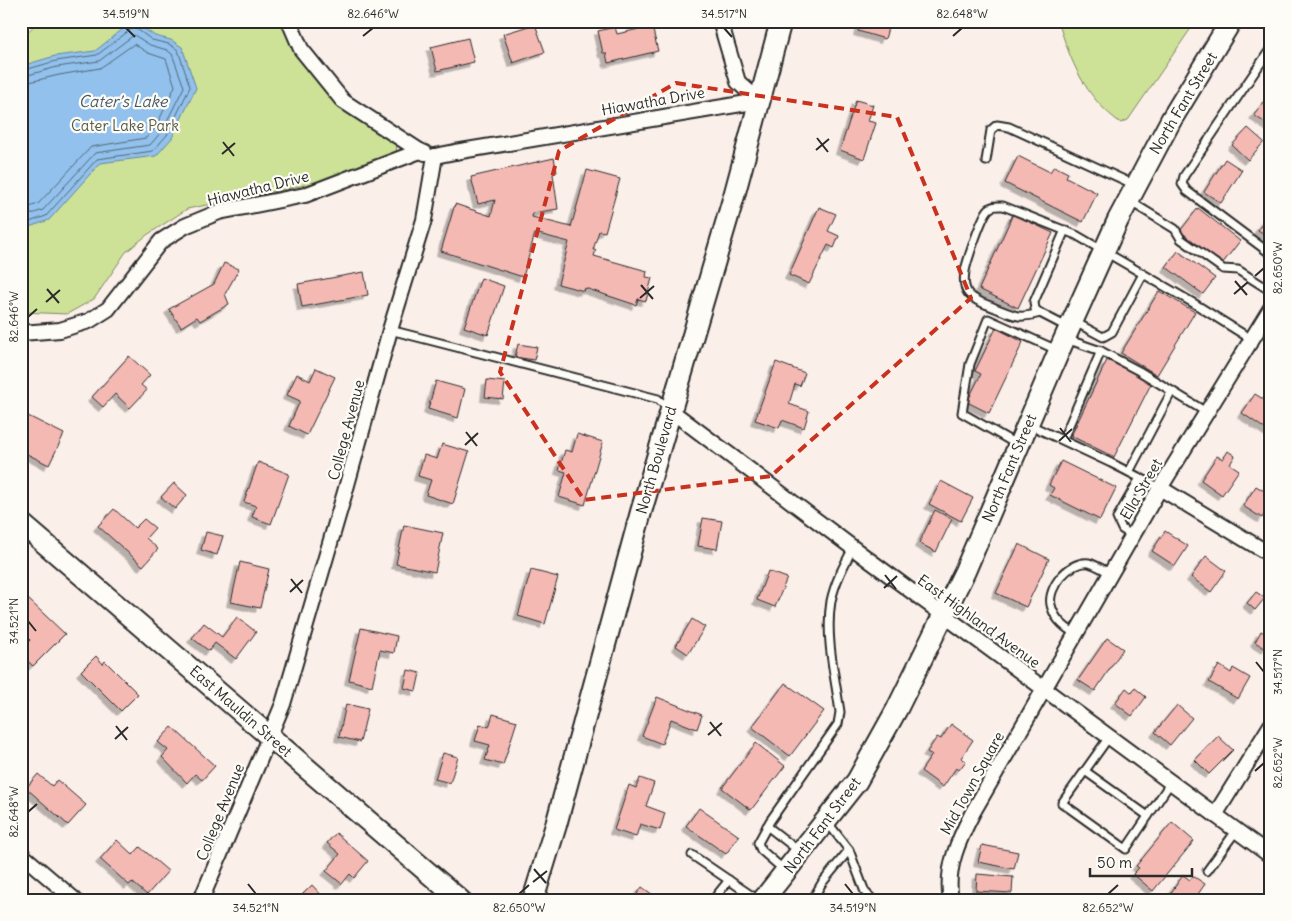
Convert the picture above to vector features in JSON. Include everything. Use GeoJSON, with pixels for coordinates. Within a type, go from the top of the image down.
{"type":"FeatureCollection","features":[{"type":"Feature","properties":{"kind":"street"},"geometry":{"type":"LineString","coordinates":[[289,21],[301,49],[344,101],[420,152],[435,156]]}},
{"type":"Feature","properties":{"kind":"street"},"geometry":{"type":"LineString","coordinates":[[720,21],[738,82],[760,101]]}},
{"type":"Feature","properties":{"kind":"street","name":"North Boulevard"},"geometry":{"type":"LineString","coordinates":[[533,900],[556,824],[670,410],[734,196],[781,21]]}},
{"type":"Feature","properties":{"kind":"street","name":"North Fant Street"},"geometry":{"type":"LineString","coordinates":[[763,900],[857,781],[897,709],[965,571],[1104,251],[1132,193],[1171,120],[1231,21]]}},
{"type":"Feature","properties":{"kind":"street","name":"Hiawatha Drive"},"geometry":{"type":"LineString","coordinates":[[435,156],[760,101]]}},
{"type":"Feature","properties":{"kind":"street","name":"Hiawatha Drive"},"geometry":{"type":"LineString","coordinates":[[21,333],[60,330],[89,321],[108,308],[161,241],[185,226],[219,212],[305,195],[420,152]]}},
{"type":"Feature","properties":{"kind":"street","name":"College Avenue"},"geometry":{"type":"LineString","coordinates":[[202,900],[283,704],[390,330],[424,220],[435,156]]}},
{"type":"Feature","properties":{"kind":"street","name":"Ella Street"},"geometry":{"type":"LineString","coordinates":[[1044,689],[1160,488],[1271,308]]}},
{"type":"Feature","properties":{"kind":"street","name":"East Highland Avenue"},"geometry":{"type":"LineString","coordinates":[[670,410],[943,615],[1271,856]]}},
{"type":"Feature","properties":{"kind":"street"},"geometry":{"type":"LineString","coordinates":[[1160,488],[1271,555]]}},
{"type":"Feature","properties":{"kind":"street","name":"East Mauldin Street"},"geometry":{"type":"LineString","coordinates":[[21,524],[460,900]]}},
{"type":"Feature","properties":{"kind":"street","name":"Mid Town Square"},"geometry":{"type":"LineString","coordinates":[[952,900],[949,886],[956,846],[973,812],[1044,689]]}},
{"type":"Feature","properties":{"kind":"street"},"geometry":{"type":"LineString","coordinates":[[1215,815],[1271,725]]}},
{"type":"Feature","properties":{"kind":"street"},"geometry":{"type":"LineString","coordinates":[[21,854],[75,900]]}},
{"type":"Feature","properties":{"kind":"lane"},"geometry":{"type":"LineString","coordinates":[[1271,48],[1184,176],[1182,184],[1187,191],[1271,254]]}},
{"type":"Feature","properties":{"kind":"lane"},"geometry":{"type":"LineString","coordinates":[[986,160],[991,130],[997,124],[1009,127],[1132,193],[1175,229],[1181,238],[1223,269],[1238,270],[1271,291]]}},
{"type":"Feature","properties":{"kind":"lane"},"geometry":{"type":"LineString","coordinates":[[1040,313],[1016,317],[976,300],[965,288],[965,270],[982,219],[986,211],[992,206],[1003,206],[1076,235],[1251,339]]}},
{"type":"Feature","properties":{"kind":"lane"},"geometry":{"type":"LineString","coordinates":[[1065,230],[1034,302],[1035,308],[1067,335],[1139,371],[1206,412]]}},
{"type":"Feature","properties":{"kind":"lane"},"geometry":{"type":"LineString","coordinates":[[1019,446],[962,413],[970,364],[988,319],[1067,335],[1103,337],[1112,332],[1143,274]]}},
{"type":"Feature","properties":{"kind":"lane"},"geometry":{"type":"LineString","coordinates":[[390,330],[658,399],[670,410]]}},
{"type":"Feature","properties":{"kind":"lane"},"geometry":{"type":"LineString","coordinates":[[1063,439],[1101,351]]}},
{"type":"Feature","properties":{"kind":"lane"},"geometry":{"type":"LineString","coordinates":[[1129,472],[1172,391]]}},
{"type":"Feature","properties":{"kind":"lane"},"geometry":{"type":"LineString","coordinates":[[1028,424],[1063,439],[1160,488]]}},
{"type":"Feature","properties":{"kind":"lane"},"geometry":{"type":"LineString","coordinates":[[1133,536],[1122,529],[1118,518],[1140,478]]}},
{"type":"Feature","properties":{"kind":"lane"},"geometry":{"type":"LineString","coordinates":[[787,871],[770,859],[761,850],[758,843],[767,826],[838,724],[840,712],[829,635],[831,601],[841,571],[853,548]]}},
{"type":"Feature","properties":{"kind":"lane"},"geometry":{"type":"LineString","coordinates":[[1076,634],[1065,628],[1058,619],[1050,604],[1052,591],[1067,569],[1075,565],[1088,563],[1110,573]]}},
{"type":"Feature","properties":{"kind":"lane"},"geometry":{"type":"LineString","coordinates":[[1109,737],[1062,803],[1126,849],[1171,782]]}},
{"type":"Feature","properties":{"kind":"lane"},"geometry":{"type":"LineString","coordinates":[[1085,771],[1148,816]]}},
{"type":"Feature","properties":{"kind":"lane"},"geometry":{"type":"LineString","coordinates":[[826,821],[849,850],[864,892],[873,900]]}},
{"type":"Feature","properties":{"kind":"lane"},"geometry":{"type":"LineString","coordinates":[[767,826],[801,853]]}},
{"type":"Feature","properties":{"kind":"lane"},"geometry":{"type":"LineString","coordinates":[[1207,871],[1236,831]]}},
{"type":"Feature","properties":{"kind":"lane"},"geometry":{"type":"LineString","coordinates":[[812,900],[822,883],[849,850]]}},
{"type":"Feature","properties":{"kind":"lane"},"geometry":{"type":"LineString","coordinates":[[692,855],[758,900]]}},
{"type":"Feature","properties":{"kind":"lane"},"geometry":{"type":"LineString","coordinates":[[712,900],[729,880]]}},
{"type":"Feature","properties":{"kind":"highlighted area"},"geometry":{"type":"Polygon","coordinates":[[[676,83],[897,117],[971,298],[771,476],[584,500],[500,372],[559,151],[676,83]]]}},
{"type":"Feature","properties":{"kind":"green space","name":"Cater Lake Park"},"geometry":{"type":"Polygon","coordinates":[[[38,21],[282,21],[304,61],[322,85],[343,107],[359,120],[397,143],[396,154],[320,182],[187,209],[147,235],[126,252],[94,299],[67,314],[21,312],[21,39],[38,21]]]}},
{"type":"Feature","properties":{"kind":"green space"},"geometry":{"type":"Polygon","coordinates":[[[1058,21],[1196,21],[1128,120],[1121,123],[1108,113],[1089,91],[1074,65],[1058,21]]]}},
{"type":"Feature","properties":{"kind":"water","name":"Cater’s Lake"},"geometry":{"type":"Polygon","coordinates":[[[133,21],[155,36],[171,40],[182,47],[196,88],[172,138],[156,156],[100,163],[49,220],[21,230],[21,66],[55,56],[95,51],[133,21]]]}},
{"type":"Feature","properties":{"kind":"building"},"geometry":{"type":"Polygon","coordinates":[[[861,21],[890,21],[885,39],[858,31],[861,21]]]}},
{"type":"Feature","properties":{"kind":"building"},"geometry":{"type":"Polygon","coordinates":[[[535,24],[545,52],[513,63],[503,34],[535,24]]]}},
{"type":"Feature","properties":{"kind":"building"},"geometry":{"type":"Polygon","coordinates":[[[652,26],[658,51],[608,63],[606,53],[603,53],[598,31],[615,27],[617,34],[652,26]]]}},
{"type":"Feature","properties":{"kind":"building"},"geometry":{"type":"Polygon","coordinates":[[[468,38],[474,62],[437,71],[431,47],[468,38]]]}},
{"type":"Feature","properties":{"kind":"building"},"geometry":{"type":"Polygon","coordinates":[[[1271,94],[1271,127],[1254,115],[1271,94]]]}},
{"type":"Feature","properties":{"kind":"building"},"geometry":{"type":"Polygon","coordinates":[[[856,100],[873,105],[868,121],[876,123],[864,159],[840,150],[856,100]]]}},
{"type":"Feature","properties":{"kind":"building"},"geometry":{"type":"Polygon","coordinates":[[[1248,128],[1264,142],[1248,160],[1232,145],[1248,128]]]}},
{"type":"Feature","properties":{"kind":"building"},"geometry":{"type":"Polygon","coordinates":[[[1018,156],[1050,172],[1054,166],[1068,173],[1066,177],[1097,193],[1083,222],[1005,183],[1018,156]]]}},
{"type":"Feature","properties":{"kind":"building"},"geometry":{"type":"Polygon","coordinates":[[[554,158],[557,172],[553,174],[558,209],[533,213],[532,217],[571,227],[587,170],[620,179],[605,232],[599,231],[593,250],[596,250],[594,256],[647,271],[646,277],[652,278],[646,301],[638,299],[636,305],[585,288],[584,291],[558,284],[569,242],[535,233],[523,277],[441,251],[455,204],[491,216],[495,200],[478,204],[471,177],[554,158]]]}},
{"type":"Feature","properties":{"kind":"building"},"geometry":{"type":"Polygon","coordinates":[[[1225,159],[1242,170],[1221,203],[1204,192],[1225,159]]]}},
{"type":"Feature","properties":{"kind":"building"},"geometry":{"type":"Polygon","coordinates":[[[819,207],[836,214],[828,231],[839,236],[834,248],[828,245],[809,284],[789,275],[819,207]]]}},
{"type":"Feature","properties":{"kind":"building"},"geometry":{"type":"Polygon","coordinates":[[[1198,208],[1240,241],[1222,264],[1180,231],[1198,208]]]}},
{"type":"Feature","properties":{"kind":"building"},"geometry":{"type":"Polygon","coordinates":[[[1271,210],[1271,238],[1258,230],[1271,210]]]}},
{"type":"Feature","properties":{"kind":"building"},"geometry":{"type":"Polygon","coordinates":[[[1013,214],[1053,233],[1018,308],[979,289],[1013,214]]]}},
{"type":"Feature","properties":{"kind":"building"},"geometry":{"type":"Polygon","coordinates":[[[1178,251],[1215,278],[1203,294],[1166,267],[1178,251]]]}},
{"type":"Feature","properties":{"kind":"building"},"geometry":{"type":"Polygon","coordinates":[[[224,263],[239,269],[225,294],[229,304],[200,321],[197,317],[181,327],[169,309],[214,284],[224,263]]]}},
{"type":"Feature","properties":{"kind":"building"},"geometry":{"type":"Polygon","coordinates":[[[364,272],[368,295],[302,307],[298,284],[364,272]]]}},
{"type":"Feature","properties":{"kind":"building"},"geometry":{"type":"Polygon","coordinates":[[[481,278],[504,286],[488,335],[464,327],[481,278]]]}},
{"type":"Feature","properties":{"kind":"building"},"geometry":{"type":"Polygon","coordinates":[[[1159,291],[1195,312],[1157,375],[1121,353],[1159,291]]]}},
{"type":"Feature","properties":{"kind":"building"},"geometry":{"type":"Polygon","coordinates":[[[996,328],[1023,342],[989,413],[967,402],[981,374],[975,371],[996,328]]]}},
{"type":"Feature","properties":{"kind":"building"},"geometry":{"type":"Polygon","coordinates":[[[518,344],[537,347],[534,360],[515,357],[518,344]]]}},
{"type":"Feature","properties":{"kind":"building"},"geometry":{"type":"Polygon","coordinates":[[[129,356],[150,375],[141,385],[147,390],[130,408],[115,394],[103,407],[92,397],[129,356]]]}},
{"type":"Feature","properties":{"kind":"building"},"geometry":{"type":"Polygon","coordinates":[[[1107,360],[1152,382],[1114,457],[1071,436],[1107,360]]]}},
{"type":"Feature","properties":{"kind":"building"},"geometry":{"type":"Polygon","coordinates":[[[776,362],[805,373],[800,386],[795,384],[789,404],[809,411],[804,428],[782,420],[779,428],[755,420],[776,362]]]}},
{"type":"Feature","properties":{"kind":"building"},"geometry":{"type":"Polygon","coordinates":[[[316,368],[335,377],[307,435],[289,426],[300,401],[287,395],[297,374],[310,381],[316,368]]]}},
{"type":"Feature","properties":{"kind":"building"},"geometry":{"type":"Polygon","coordinates":[[[487,380],[505,382],[503,399],[485,397],[487,380]]]}},
{"type":"Feature","properties":{"kind":"building"},"geometry":{"type":"Polygon","coordinates":[[[436,381],[465,389],[458,418],[428,409],[436,381]]]}},
{"type":"Feature","properties":{"kind":"building"},"geometry":{"type":"Polygon","coordinates":[[[1255,394],[1271,404],[1271,433],[1242,413],[1255,394]]]}},
{"type":"Feature","properties":{"kind":"building"},"geometry":{"type":"Polygon","coordinates":[[[26,415],[64,434],[49,465],[21,451],[21,424],[26,415]]]}},
{"type":"Feature","properties":{"kind":"building"},"geometry":{"type":"Polygon","coordinates":[[[577,434],[603,442],[585,505],[559,497],[566,472],[559,470],[565,450],[572,452],[577,434]]]}},
{"type":"Feature","properties":{"kind":"building"},"geometry":{"type":"Polygon","coordinates":[[[442,444],[469,452],[453,504],[426,495],[431,480],[418,476],[424,455],[437,459],[442,444]]]}},
{"type":"Feature","properties":{"kind":"building"},"geometry":{"type":"Polygon","coordinates":[[[1228,451],[1235,456],[1230,464],[1239,470],[1222,495],[1201,480],[1217,456],[1223,459],[1228,451]]]}},
{"type":"Feature","properties":{"kind":"building"},"geometry":{"type":"Polygon","coordinates":[[[1061,461],[1116,488],[1100,520],[1050,495],[1054,488],[1049,485],[1061,461]]]}},
{"type":"Feature","properties":{"kind":"building"},"geometry":{"type":"Polygon","coordinates":[[[258,462],[289,474],[271,524],[252,517],[256,506],[244,502],[258,462]]]}},
{"type":"Feature","properties":{"kind":"building"},"geometry":{"type":"Polygon","coordinates":[[[941,481],[973,498],[961,521],[929,504],[941,481]]]}},
{"type":"Feature","properties":{"kind":"building"},"geometry":{"type":"Polygon","coordinates":[[[174,483],[187,495],[175,509],[161,497],[174,483]]]}},
{"type":"Feature","properties":{"kind":"building"},"geometry":{"type":"Polygon","coordinates":[[[1256,486],[1271,495],[1271,503],[1262,518],[1243,506],[1256,486]]]}},
{"type":"Feature","properties":{"kind":"building"},"geometry":{"type":"Polygon","coordinates":[[[114,509],[135,528],[144,519],[155,528],[146,538],[158,549],[143,566],[98,526],[114,509]]]}},
{"type":"Feature","properties":{"kind":"building"},"geometry":{"type":"Polygon","coordinates":[[[935,510],[952,519],[936,552],[919,543],[935,510]]]}},
{"type":"Feature","properties":{"kind":"building"},"geometry":{"type":"Polygon","coordinates":[[[703,518],[722,521],[717,549],[698,546],[703,518]]]}},
{"type":"Feature","properties":{"kind":"building"},"geometry":{"type":"Polygon","coordinates":[[[404,525],[443,533],[435,572],[396,564],[404,525]]]}},
{"type":"Feature","properties":{"kind":"building"},"geometry":{"type":"Polygon","coordinates":[[[1165,531],[1188,546],[1175,566],[1152,551],[1165,531]]]}},
{"type":"Feature","properties":{"kind":"building"},"geometry":{"type":"Polygon","coordinates":[[[206,532],[223,536],[217,555],[201,550],[206,532]]]}},
{"type":"Feature","properties":{"kind":"building"},"geometry":{"type":"Polygon","coordinates":[[[1019,544],[1049,559],[1026,607],[996,593],[1019,544]]]}},
{"type":"Feature","properties":{"kind":"building"},"geometry":{"type":"Polygon","coordinates":[[[1206,556],[1226,571],[1211,592],[1191,577],[1206,556]]]}},
{"type":"Feature","properties":{"kind":"building"},"geometry":{"type":"Polygon","coordinates":[[[240,562],[269,569],[260,608],[231,602],[240,562]]]}},
{"type":"Feature","properties":{"kind":"building"},"geometry":{"type":"Polygon","coordinates":[[[531,570],[558,577],[545,624],[518,616],[531,570]]]}},
{"type":"Feature","properties":{"kind":"building"},"geometry":{"type":"Polygon","coordinates":[[[768,571],[787,578],[775,607],[757,600],[768,571]]]}},
{"type":"Feature","properties":{"kind":"building"},"geometry":{"type":"Polygon","coordinates":[[[1256,592],[1265,598],[1255,610],[1247,603],[1256,592]]]}},
{"type":"Feature","properties":{"kind":"building"},"geometry":{"type":"Polygon","coordinates":[[[27,598],[65,634],[33,666],[21,655],[21,650],[30,640],[21,631],[21,604],[27,598]]]}},
{"type":"Feature","properties":{"kind":"building"},"geometry":{"type":"Polygon","coordinates":[[[237,617],[256,632],[236,659],[215,643],[209,651],[192,638],[204,623],[222,637],[237,617]]]}},
{"type":"Feature","properties":{"kind":"building"},"geometry":{"type":"Polygon","coordinates":[[[692,619],[705,627],[688,654],[676,646],[692,619]]]}},
{"type":"Feature","properties":{"kind":"building"},"geometry":{"type":"Polygon","coordinates":[[[361,628],[397,636],[394,653],[380,650],[372,686],[349,680],[361,628]]]}},
{"type":"Feature","properties":{"kind":"building"},"geometry":{"type":"Polygon","coordinates":[[[1261,631],[1271,637],[1271,641],[1266,649],[1255,642],[1261,631]]]}},
{"type":"Feature","properties":{"kind":"building"},"geometry":{"type":"Polygon","coordinates":[[[1107,638],[1123,649],[1095,691],[1078,680],[1107,638]]]}},
{"type":"Feature","properties":{"kind":"building"},"geometry":{"type":"Polygon","coordinates":[[[96,656],[103,664],[105,661],[138,694],[121,711],[81,671],[96,656]]]}},
{"type":"Feature","properties":{"kind":"building"},"geometry":{"type":"Polygon","coordinates":[[[1219,665],[1231,673],[1233,668],[1250,678],[1238,699],[1209,682],[1219,665]]]}},
{"type":"Feature","properties":{"kind":"building"},"geometry":{"type":"Polygon","coordinates":[[[408,670],[420,673],[416,691],[404,688],[408,670]]]}},
{"type":"Feature","properties":{"kind":"building"},"geometry":{"type":"Polygon","coordinates":[[[785,683],[824,711],[790,756],[752,727],[785,683]]]}},
{"type":"Feature","properties":{"kind":"building"},"geometry":{"type":"Polygon","coordinates":[[[1126,688],[1132,693],[1135,688],[1146,697],[1132,716],[1115,703],[1126,688]]]}},
{"type":"Feature","properties":{"kind":"building"},"geometry":{"type":"Polygon","coordinates":[[[657,697],[702,715],[697,729],[671,719],[662,744],[642,736],[657,697]]]}},
{"type":"Feature","properties":{"kind":"building"},"geometry":{"type":"Polygon","coordinates":[[[346,704],[368,709],[360,742],[339,737],[346,704]]]}},
{"type":"Feature","properties":{"kind":"building"},"geometry":{"type":"Polygon","coordinates":[[[1177,705],[1192,718],[1170,745],[1155,732],[1177,705]]]}},
{"type":"Feature","properties":{"kind":"building"},"geometry":{"type":"Polygon","coordinates":[[[493,714],[517,721],[503,765],[485,760],[490,745],[475,741],[480,724],[489,727],[493,714]]]}},
{"type":"Feature","properties":{"kind":"building"},"geometry":{"type":"Polygon","coordinates":[[[951,724],[973,740],[961,758],[966,761],[959,770],[956,768],[943,787],[921,771],[932,755],[927,752],[937,737],[941,739],[951,724]]]}},
{"type":"Feature","properties":{"kind":"building"},"geometry":{"type":"Polygon","coordinates":[[[172,727],[215,766],[202,780],[195,774],[187,783],[162,757],[168,750],[158,742],[172,727]]]}},
{"type":"Feature","properties":{"kind":"building"},"geometry":{"type":"Polygon","coordinates":[[[1218,736],[1233,750],[1209,774],[1195,760],[1218,736]]]}},
{"type":"Feature","properties":{"kind":"building"},"geometry":{"type":"Polygon","coordinates":[[[756,743],[785,766],[751,810],[722,788],[756,743]]]}},
{"type":"Feature","properties":{"kind":"building"},"geometry":{"type":"Polygon","coordinates":[[[443,753],[458,757],[450,783],[435,779],[443,753]]]}},
{"type":"Feature","properties":{"kind":"building"},"geometry":{"type":"Polygon","coordinates":[[[38,774],[52,786],[57,780],[86,805],[68,825],[26,788],[38,774]]]}},
{"type":"Feature","properties":{"kind":"building"},"geometry":{"type":"Polygon","coordinates":[[[640,778],[654,783],[646,806],[665,813],[660,830],[640,824],[636,837],[614,830],[629,785],[636,788],[640,778]]]}},
{"type":"Feature","properties":{"kind":"building"},"geometry":{"type":"Polygon","coordinates":[[[699,808],[739,836],[726,854],[686,826],[699,808]]]}},
{"type":"Feature","properties":{"kind":"building"},"geometry":{"type":"Polygon","coordinates":[[[1172,822],[1194,841],[1153,891],[1133,874],[1139,868],[1136,866],[1172,822]]]}},
{"type":"Feature","properties":{"kind":"building"},"geometry":{"type":"Polygon","coordinates":[[[336,833],[368,861],[354,878],[350,874],[342,884],[326,871],[340,854],[327,843],[336,833]]]}},
{"type":"Feature","properties":{"kind":"building"},"geometry":{"type":"Polygon","coordinates":[[[117,840],[133,855],[140,847],[168,871],[147,895],[132,882],[129,885],[100,859],[117,840]]]}},
{"type":"Feature","properties":{"kind":"building"},"geometry":{"type":"Polygon","coordinates":[[[982,845],[1018,852],[1014,869],[978,862],[982,845]]]}},
{"type":"Feature","properties":{"kind":"building"},"geometry":{"type":"Polygon","coordinates":[[[977,874],[1013,877],[1012,893],[976,891],[977,874]]]}},
{"type":"Feature","properties":{"kind":"building"},"geometry":{"type":"Polygon","coordinates":[[[1183,875],[1190,880],[1193,876],[1205,884],[1194,900],[1166,900],[1183,875]]]}},
{"type":"Feature","properties":{"kind":"building"},"geometry":{"type":"Polygon","coordinates":[[[312,885],[326,900],[297,900],[312,885]]]}},
{"type":"Feature","properties":{"kind":"building"},"geometry":{"type":"Polygon","coordinates":[[[642,887],[660,900],[633,900],[642,887]]]}}]}
